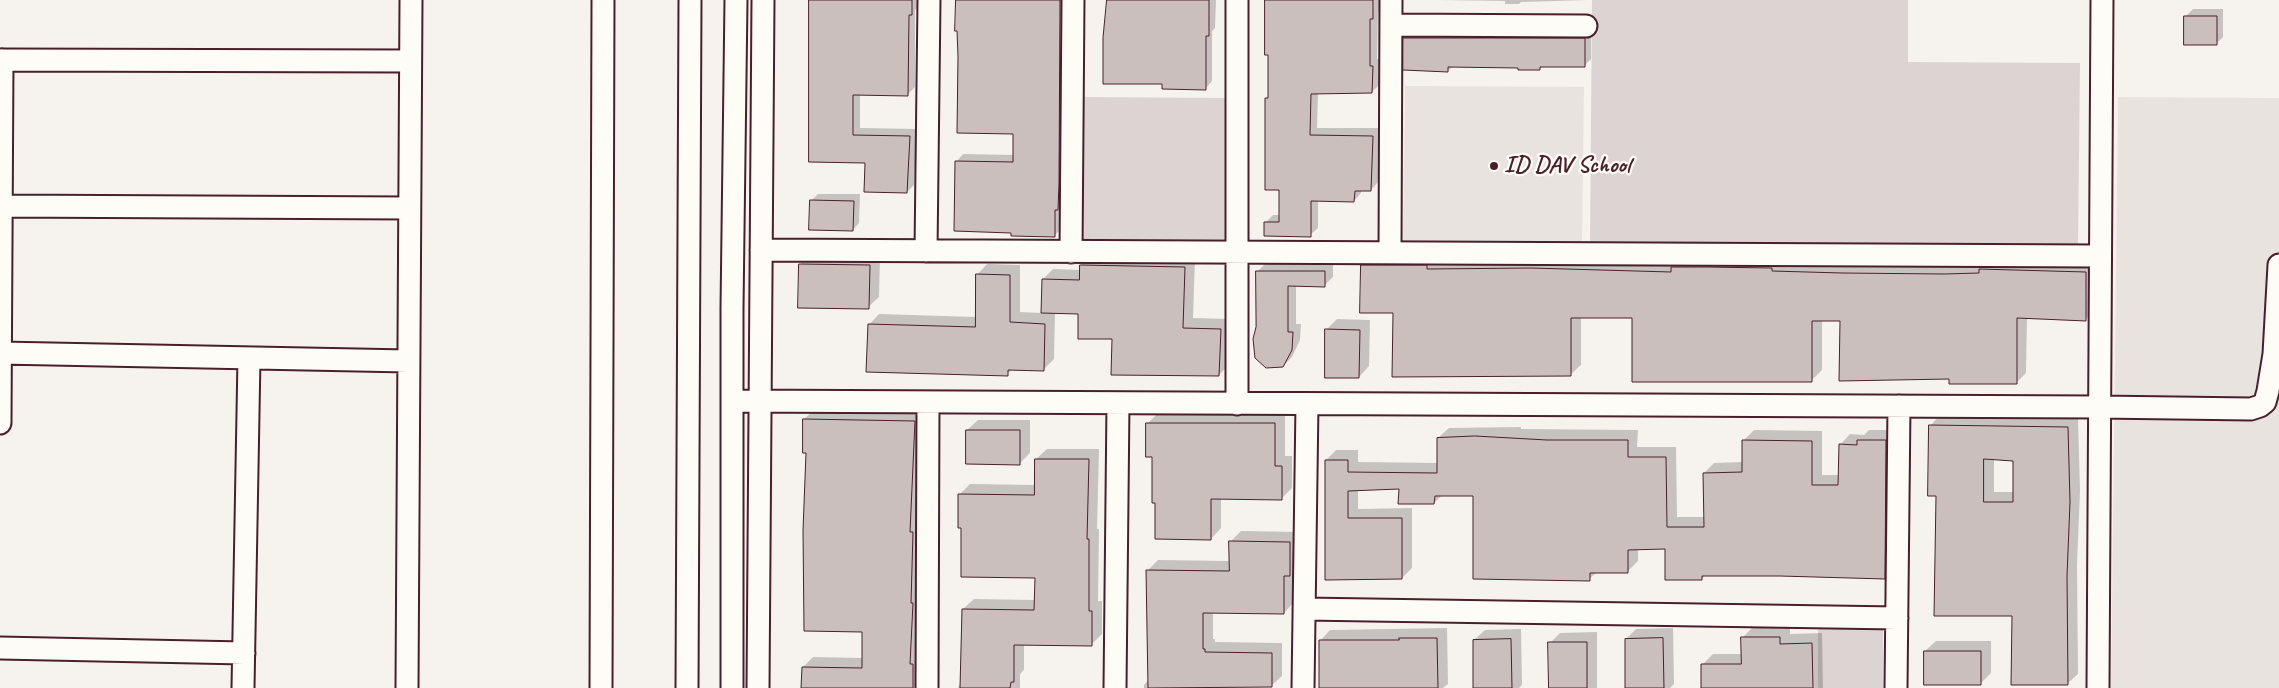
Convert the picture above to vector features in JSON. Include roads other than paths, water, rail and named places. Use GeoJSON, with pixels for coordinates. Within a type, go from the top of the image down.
{"type":"FeatureCollection","features":[{"type":"Feature","properties":{"kind":"street"},"geometry":{"type":"LineString","coordinates":[[407,688],[408,208],[411,0]]}},
{"type":"Feature","properties":{"kind":"street"},"geometry":{"type":"LineString","coordinates":[[601,688],[603,0]]}},
{"type":"Feature","properties":{"kind":"street"},"geometry":{"type":"LineString","coordinates":[[687,688],[690,0]]}},
{"type":"Feature","properties":{"kind":"street"},"geometry":{"type":"LineString","coordinates":[[732,688],[732,401],[736,0]]}},
{"type":"Feature","properties":{"kind":"street"},"geometry":{"type":"LineString","coordinates":[[758,688],[763,0]]}},
{"type":"Feature","properties":{"kind":"street"},"geometry":{"type":"LineString","coordinates":[[926,251],[929,0]]}},
{"type":"Feature","properties":{"kind":"street"},"geometry":{"type":"LineString","coordinates":[[1072,252],[1073,0]]}},
{"type":"Feature","properties":{"kind":"street"},"geometry":{"type":"LineString","coordinates":[[1236,0],[1237,404]]}},
{"type":"Feature","properties":{"kind":"street"},"geometry":{"type":"LineString","coordinates":[[1390,253],[1392,0]]}},
{"type":"Feature","properties":{"kind":"street"},"geometry":{"type":"LineString","coordinates":[[2098,688],[2102,0]]}},
{"type":"Feature","properties":{"kind":"street"},"geometry":{"type":"LineString","coordinates":[[1391,25],[1586,26]]}},
{"type":"Feature","properties":{"kind":"street"},"geometry":{"type":"LineString","coordinates":[[0,423],[1,60],[410,61]]}},
{"type":"Feature","properties":{"kind":"street"},"geometry":{"type":"LineString","coordinates":[[1,206],[408,208]]}},
{"type":"Feature","properties":{"kind":"street"},"geometry":{"type":"LineString","coordinates":[[761,250],[2100,256]]}},
{"type":"Feature","properties":{"kind":"street"},"geometry":{"type":"LineString","coordinates":[[732,401],[2251,409],[2265,402],[2268,391],[2274,354],[2279,265]]}},
{"type":"Feature","properties":{"kind":"street"},"geometry":{"type":"LineString","coordinates":[[0,353],[408,361]]}},
{"type":"Feature","properties":{"kind":"street"},"geometry":{"type":"LineString","coordinates":[[243,688],[249,358]]}},
{"type":"Feature","properties":{"kind":"street"},"geometry":{"type":"LineString","coordinates":[[928,403],[928,688]]}},
{"type":"Feature","properties":{"kind":"street"},"geometry":{"type":"LineString","coordinates":[[1116,688],[1118,403]]}},
{"type":"Feature","properties":{"kind":"street"},"geometry":{"type":"LineString","coordinates":[[1303,688],[1307,404]]}},
{"type":"Feature","properties":{"kind":"street"},"geometry":{"type":"LineString","coordinates":[[1896,688],[1899,406]]}},
{"type":"Feature","properties":{"kind":"street"},"geometry":{"type":"LineString","coordinates":[[1304,608],[1897,618]]}},
{"type":"Feature","properties":{"kind":"street"},"geometry":{"type":"LineString","coordinates":[[0,648],[244,653]]}},
{"type":"Feature","properties":{"kind":"place","name":"ID DAV School"},"geometry":{"type":"Point","coordinates":[1494,166]}}]}
